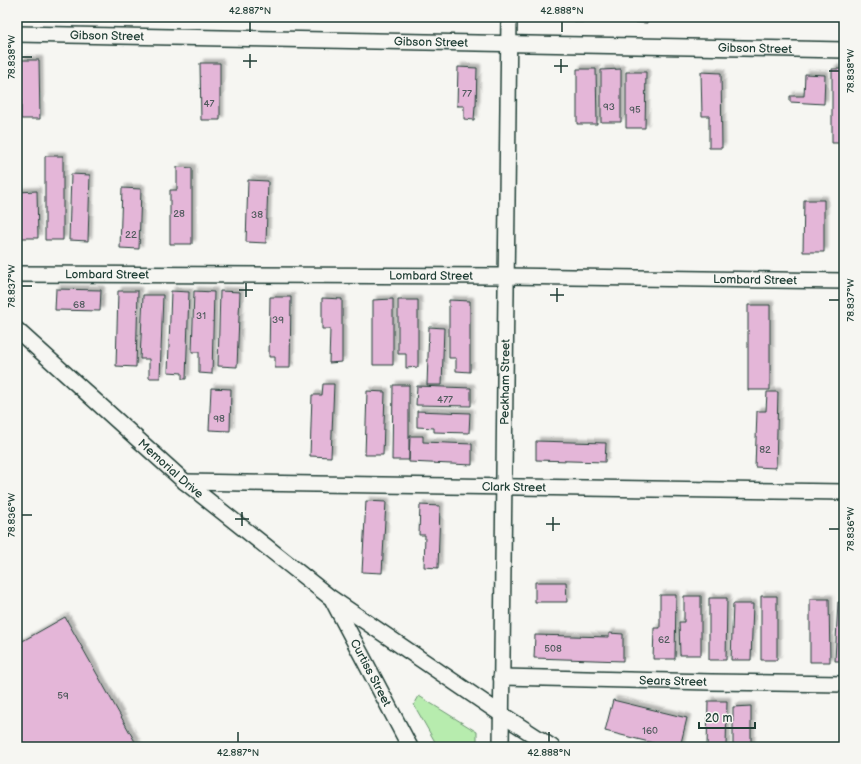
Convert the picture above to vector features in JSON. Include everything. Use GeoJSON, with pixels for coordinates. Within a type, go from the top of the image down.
{"type":"FeatureCollection","features":[{"type":"Feature","properties":{"kind":"street","name":"Peckham Street"},"geometry":{"type":"LineString","coordinates":[[501,747],[509,17]]}},
{"type":"Feature","properties":{"kind":"street","name":"Gibson Street"},"geometry":{"type":"LineString","coordinates":[[17,34],[844,50]]}},
{"type":"Feature","properties":{"kind":"street","name":"Lombard Street"},"geometry":{"type":"LineString","coordinates":[[17,274],[506,276],[844,281]]}},
{"type":"Feature","properties":{"kind":"street","name":"Memorial Drive"},"geometry":{"type":"LineString","coordinates":[[17,330],[185,482],[331,598],[552,747]]}},
{"type":"Feature","properties":{"kind":"street","name":"Clark Street"},"geometry":{"type":"LineString","coordinates":[[185,482],[844,492]]}},
{"type":"Feature","properties":{"kind":"street","name":"Curtiss Street"},"geometry":{"type":"LineString","coordinates":[[331,598],[410,747]]}},
{"type":"Feature","properties":{"kind":"street","name":"Sears Street"},"geometry":{"type":"LineString","coordinates":[[501,677],[844,684]]}},
{"type":"Feature","properties":{"kind":"green space"},"geometry":{"type":"Polygon","coordinates":[[[419,696],[477,732],[477,747],[438,747],[414,705],[419,696]]]}},
{"type":"Feature","properties":{"kind":"building"},"geometry":{"type":"Polygon","coordinates":[[[576,17],[597,17],[597,22],[575,22],[576,17]]]}},
{"type":"Feature","properties":{"kind":"building"},"geometry":{"type":"Polygon","coordinates":[[[629,17],[648,17],[647,23],[629,22],[629,17]]]}},
{"type":"Feature","properties":{"kind":"building"},"geometry":{"type":"Polygon","coordinates":[[[679,17],[700,17],[699,19],[679,17]]]}},
{"type":"Feature","properties":{"kind":"building"},"geometry":{"type":"Polygon","coordinates":[[[706,17],[725,17],[725,20],[706,19],[706,17]]]}},
{"type":"Feature","properties":{"kind":"building"},"geometry":{"type":"Polygon","coordinates":[[[757,17],[777,17],[777,19],[757,19],[757,17]]]}},
{"type":"Feature","properties":{"kind":"building"},"geometry":{"type":"Polygon","coordinates":[[[780,17],[801,17],[801,19],[780,19],[780,17]]]}},
{"type":"Feature","properties":{"kind":"building"},"geometry":{"type":"Polygon","coordinates":[[[21,60],[39,60],[40,119],[21,119],[21,60]]]}},
{"type":"Feature","properties":{"kind":"building"},"geometry":{"type":"Polygon","coordinates":[[[200,63],[220,63],[220,120],[201,120],[200,63]]]}},
{"type":"Feature","properties":{"kind":"building"},"geometry":{"type":"Polygon","coordinates":[[[458,67],[477,68],[474,120],[464,119],[464,106],[457,106],[458,67]]]}},
{"type":"Feature","properties":{"kind":"building"},"geometry":{"type":"Polygon","coordinates":[[[577,69],[596,69],[597,124],[577,124],[577,69]]]}},
{"type":"Feature","properties":{"kind":"building"},"geometry":{"type":"Polygon","coordinates":[[[621,69],[621,122],[601,122],[601,70],[621,69]]]}},
{"type":"Feature","properties":{"kind":"building"},"geometry":{"type":"Polygon","coordinates":[[[832,69],[844,69],[844,143],[832,143],[832,69]]]}},
{"type":"Feature","properties":{"kind":"building"},"geometry":{"type":"Polygon","coordinates":[[[626,72],[646,72],[645,128],[626,128],[626,72]]]}},
{"type":"Feature","properties":{"kind":"building"},"geometry":{"type":"Polygon","coordinates":[[[701,72],[721,73],[722,148],[709,148],[709,116],[702,116],[701,72]]]}},
{"type":"Feature","properties":{"kind":"building"},"geometry":{"type":"Polygon","coordinates":[[[805,74],[825,75],[824,104],[790,102],[790,96],[804,96],[805,74]]]}},
{"type":"Feature","properties":{"kind":"building"},"geometry":{"type":"Polygon","coordinates":[[[45,156],[63,156],[63,240],[45,240],[45,156]]]}},
{"type":"Feature","properties":{"kind":"building"},"geometry":{"type":"Polygon","coordinates":[[[177,167],[192,168],[192,244],[170,244],[170,190],[177,190],[177,167]]]}},
{"type":"Feature","properties":{"kind":"building"},"geometry":{"type":"Polygon","coordinates":[[[71,174],[90,175],[88,241],[69,240],[71,174]]]}},
{"type":"Feature","properties":{"kind":"building"},"geometry":{"type":"Polygon","coordinates":[[[248,180],[268,181],[266,243],[246,242],[248,180]]]}},
{"type":"Feature","properties":{"kind":"building"},"geometry":{"type":"Polygon","coordinates":[[[122,188],[141,189],[139,249],[120,248],[122,188]]]}},
{"type":"Feature","properties":{"kind":"building"},"geometry":{"type":"Polygon","coordinates":[[[37,191],[38,238],[18,238],[18,192],[37,191]]]}},
{"type":"Feature","properties":{"kind":"building"},"geometry":{"type":"Polygon","coordinates":[[[804,200],[824,200],[824,252],[803,252],[804,200]]]}},
{"type":"Feature","properties":{"kind":"building"},"geometry":{"type":"Polygon","coordinates":[[[56,289],[101,290],[100,311],[55,310],[56,289]]]}},
{"type":"Feature","properties":{"kind":"building"},"geometry":{"type":"Polygon","coordinates":[[[118,291],[138,291],[136,367],[116,366],[118,291]]]}},
{"type":"Feature","properties":{"kind":"building"},"geometry":{"type":"Polygon","coordinates":[[[171,291],[189,292],[186,379],[182,379],[182,373],[168,372],[171,291]]]}},
{"type":"Feature","properties":{"kind":"building"},"geometry":{"type":"Polygon","coordinates":[[[194,291],[214,292],[212,374],[199,373],[199,352],[192,352],[194,291]]]}},
{"type":"Feature","properties":{"kind":"building"},"geometry":{"type":"Polygon","coordinates":[[[220,291],[240,292],[237,367],[218,366],[220,291]]]}},
{"type":"Feature","properties":{"kind":"building"},"geometry":{"type":"Polygon","coordinates":[[[143,295],[163,295],[160,378],[149,378],[149,359],[140,359],[143,295]]]}},
{"type":"Feature","properties":{"kind":"building"},"geometry":{"type":"Polygon","coordinates":[[[270,297],[291,297],[290,368],[275,368],[275,357],[269,357],[270,297]]]}},
{"type":"Feature","properties":{"kind":"building"},"geometry":{"type":"Polygon","coordinates":[[[322,298],[342,299],[342,362],[329,363],[330,329],[322,329],[322,298]]]}},
{"type":"Feature","properties":{"kind":"building"},"geometry":{"type":"Polygon","coordinates":[[[393,299],[393,365],[373,365],[373,300],[393,299]]]}},
{"type":"Feature","properties":{"kind":"building"},"geometry":{"type":"Polygon","coordinates":[[[398,300],[418,300],[418,367],[406,368],[406,354],[398,354],[398,300]]]}},
{"type":"Feature","properties":{"kind":"building"},"geometry":{"type":"Polygon","coordinates":[[[449,300],[470,301],[470,372],[456,371],[456,358],[449,358],[449,300]]]}},
{"type":"Feature","properties":{"kind":"building"},"geometry":{"type":"Polygon","coordinates":[[[748,305],[770,305],[770,390],[748,390],[748,305]]]}},
{"type":"Feature","properties":{"kind":"building"},"geometry":{"type":"Polygon","coordinates":[[[429,327],[444,328],[442,385],[427,385],[429,327]]]}},
{"type":"Feature","properties":{"kind":"building"},"geometry":{"type":"Polygon","coordinates":[[[323,384],[334,384],[331,457],[310,456],[312,395],[322,395],[323,384]]]}},
{"type":"Feature","properties":{"kind":"building"},"geometry":{"type":"Polygon","coordinates":[[[393,385],[409,385],[409,460],[392,460],[393,385]]]}},
{"type":"Feature","properties":{"kind":"building"},"geometry":{"type":"Polygon","coordinates":[[[417,386],[471,388],[471,406],[416,405],[417,386]]]}},
{"type":"Feature","properties":{"kind":"building"},"geometry":{"type":"Polygon","coordinates":[[[211,388],[231,389],[230,431],[209,430],[211,388]]]}},
{"type":"Feature","properties":{"kind":"building"},"geometry":{"type":"Polygon","coordinates":[[[367,391],[385,392],[383,455],[365,455],[367,391]]]}},
{"type":"Feature","properties":{"kind":"building"},"geometry":{"type":"Polygon","coordinates":[[[767,392],[778,392],[776,468],[755,467],[757,411],[766,411],[767,392]]]}},
{"type":"Feature","properties":{"kind":"building"},"geometry":{"type":"Polygon","coordinates":[[[417,411],[470,413],[469,433],[434,432],[434,428],[417,427],[417,411]]]}},
{"type":"Feature","properties":{"kind":"building"},"geometry":{"type":"Polygon","coordinates":[[[410,436],[423,436],[423,442],[472,444],[472,465],[409,462],[410,436]]]}},
{"type":"Feature","properties":{"kind":"building"},"geometry":{"type":"Polygon","coordinates":[[[536,441],[606,443],[605,462],[536,460],[536,441]]]}},
{"type":"Feature","properties":{"kind":"building"},"geometry":{"type":"Polygon","coordinates":[[[366,501],[386,502],[382,573],[362,572],[366,501]]]}},
{"type":"Feature","properties":{"kind":"building"},"geometry":{"type":"Polygon","coordinates":[[[420,505],[440,506],[438,568],[424,567],[425,535],[419,535],[420,505]]]}},
{"type":"Feature","properties":{"kind":"building"},"geometry":{"type":"Polygon","coordinates":[[[535,582],[566,582],[567,602],[535,602],[535,582]]]}},
{"type":"Feature","properties":{"kind":"building"},"geometry":{"type":"Polygon","coordinates":[[[660,595],[676,595],[675,659],[653,659],[654,628],[660,628],[660,595]]]}},
{"type":"Feature","properties":{"kind":"building"},"geometry":{"type":"Polygon","coordinates":[[[684,596],[701,596],[701,655],[680,655],[679,622],[684,622],[684,596]]]}},
{"type":"Feature","properties":{"kind":"building"},"geometry":{"type":"Polygon","coordinates":[[[761,596],[777,596],[777,660],[761,660],[761,596]]]}},
{"type":"Feature","properties":{"kind":"building"},"geometry":{"type":"Polygon","coordinates":[[[709,598],[727,598],[726,660],[709,660],[709,598]]]}},
{"type":"Feature","properties":{"kind":"building"},"geometry":{"type":"Polygon","coordinates":[[[810,599],[829,599],[830,662],[810,662],[810,599]]]}},
{"type":"Feature","properties":{"kind":"building"},"geometry":{"type":"Polygon","coordinates":[[[838,602],[844,602],[844,661],[835,661],[838,602]]]}},
{"type":"Feature","properties":{"kind":"building"},"geometry":{"type":"Polygon","coordinates":[[[733,604],[753,604],[751,660],[731,660],[733,604]]]}},
{"type":"Feature","properties":{"kind":"building"},"geometry":{"type":"Polygon","coordinates":[[[65,617],[138,747],[17,747],[17,640],[19,643],[65,617]]]}},
{"type":"Feature","properties":{"kind":"building"},"geometry":{"type":"Polygon","coordinates":[[[609,633],[623,634],[623,661],[534,658],[535,635],[609,637],[609,633]]]}},
{"type":"Feature","properties":{"kind":"building"},"geometry":{"type":"Polygon","coordinates":[[[613,700],[687,718],[680,747],[669,747],[605,731],[613,700]]]}},
{"type":"Feature","properties":{"kind":"building"},"geometry":{"type":"Polygon","coordinates":[[[708,701],[727,701],[726,747],[707,747],[708,701]]]}},
{"type":"Feature","properties":{"kind":"building"},"geometry":{"type":"Polygon","coordinates":[[[751,706],[751,747],[733,747],[733,707],[751,706]]]}}]}
